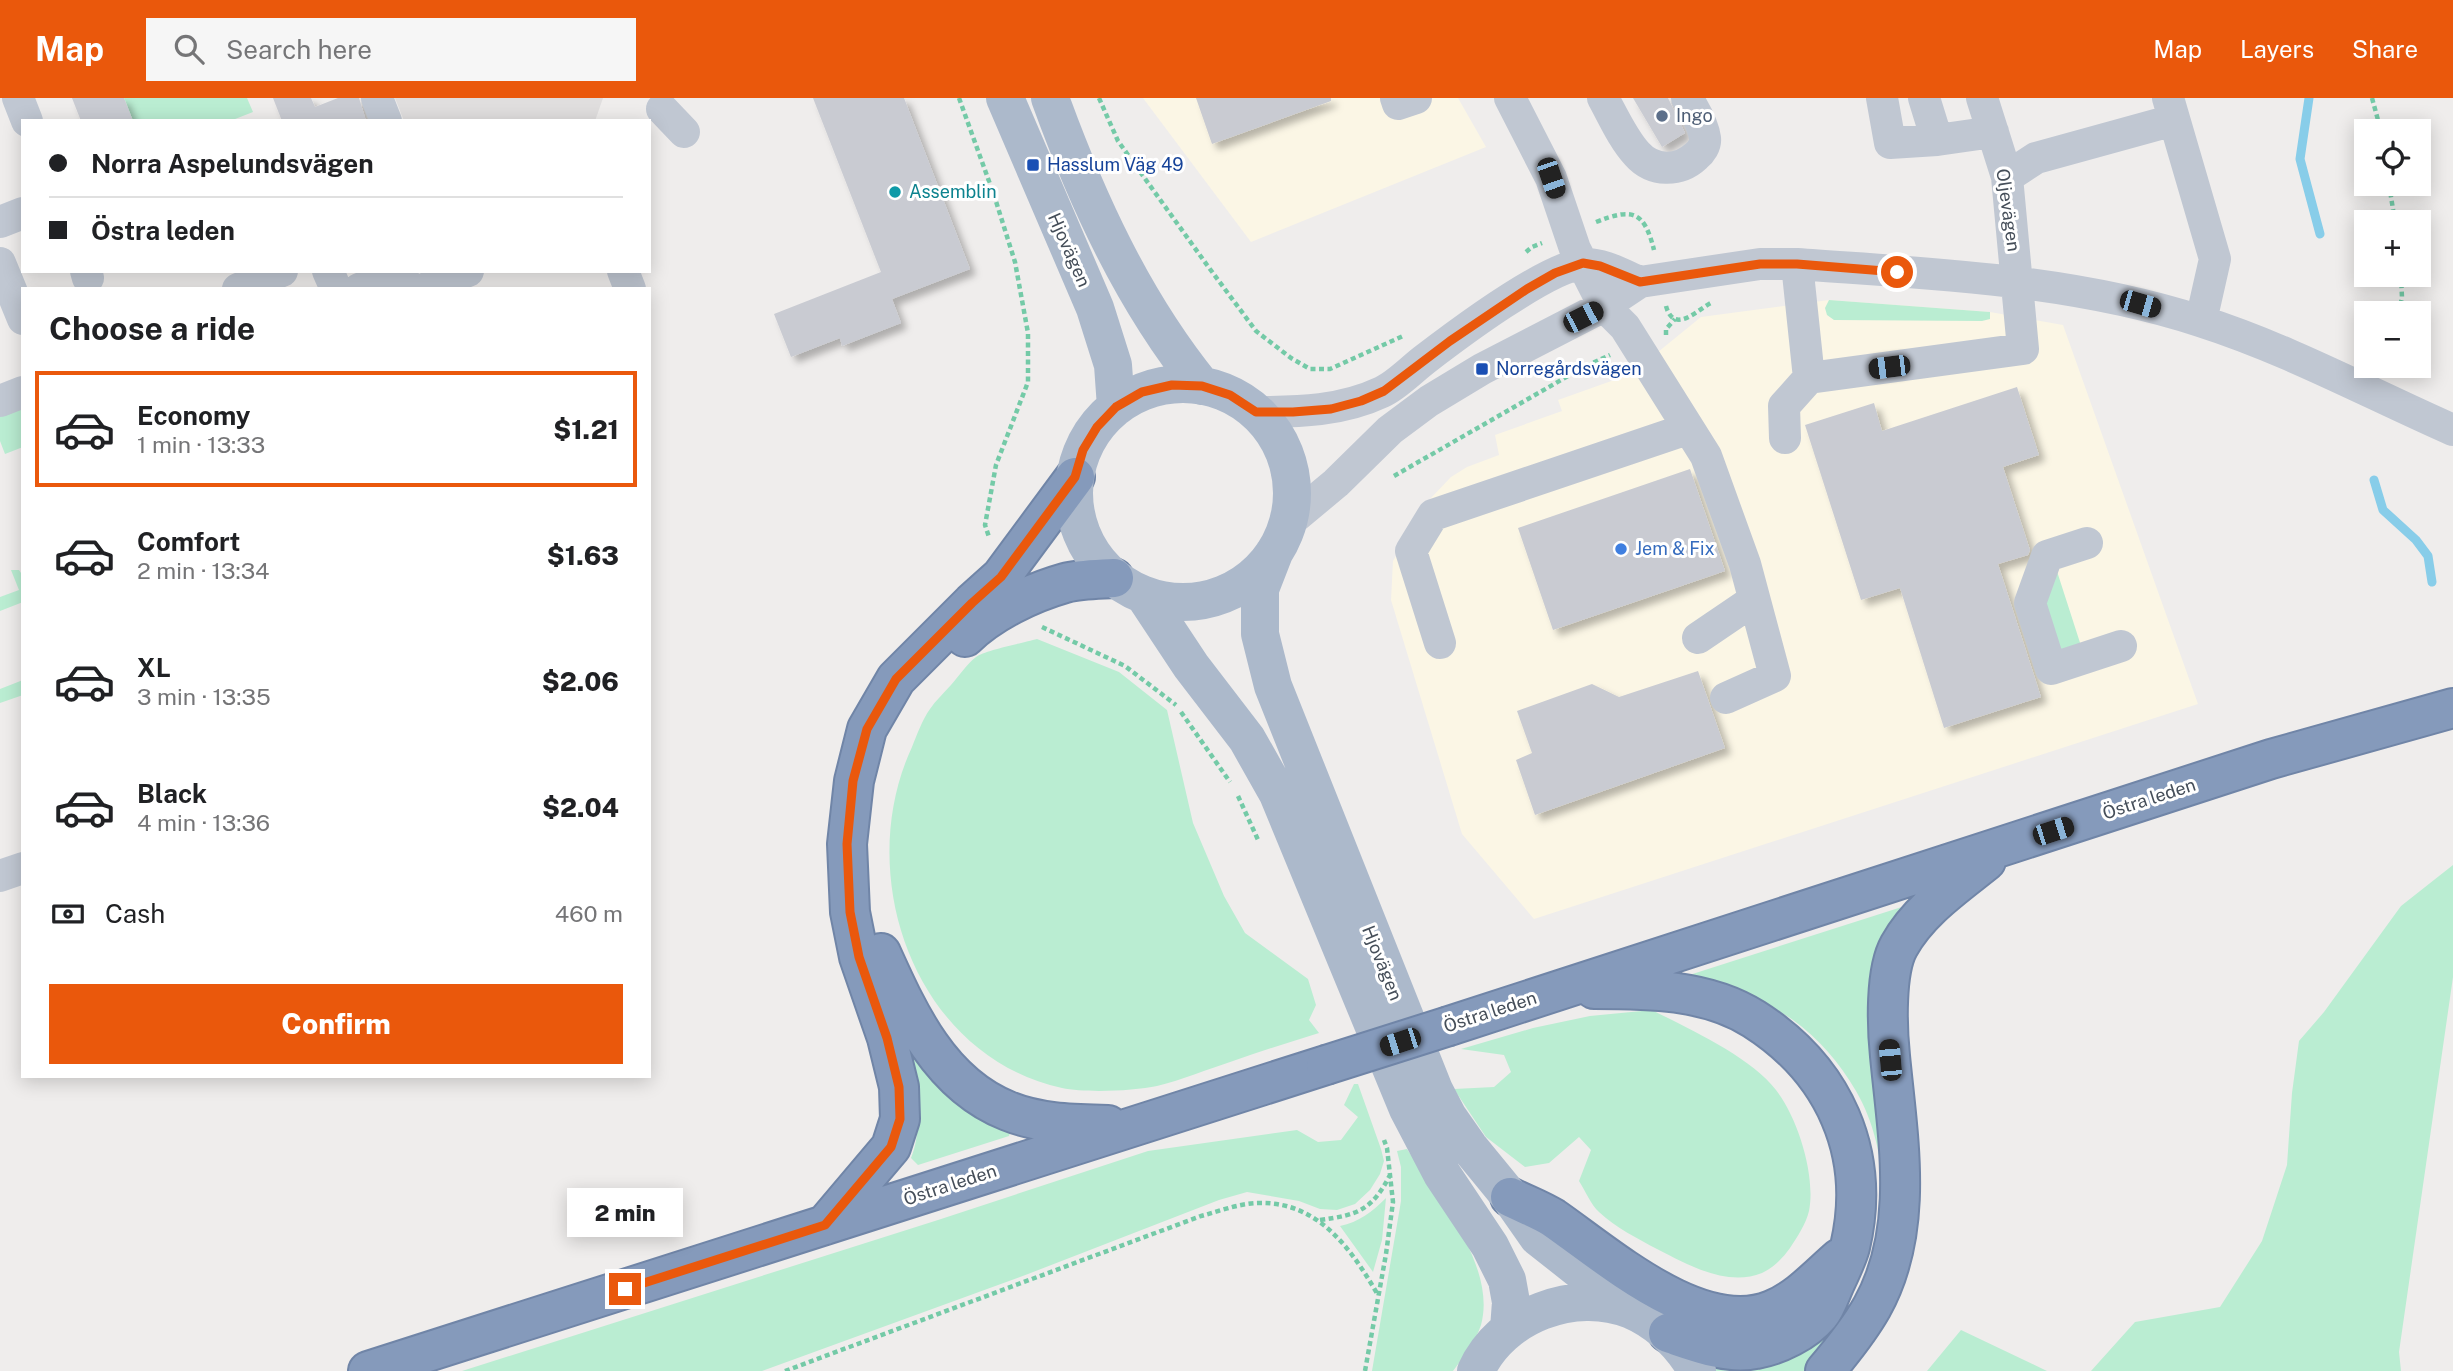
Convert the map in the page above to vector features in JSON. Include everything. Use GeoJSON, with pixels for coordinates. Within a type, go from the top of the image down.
{"type":"FeatureCollection","features":[{"type":"Feature","properties":{"kind":"highway"},"geometry":{"type":"LineString","coordinates":[[1075,477],[1009,589],[911,695],[885,742],[873,786],[865,847],[870,913],[880,951],[910,1016],[931,1049],[980,1097],[1009,1112],[1043,1121],[1135,1126]]}},
{"type":"Feature","properties":{"kind":"highway"},"geometry":{"type":"LineString","coordinates":[[825,1225],[891,1147],[900,1119],[899,1087],[887,1038],[859,957],[850,912],[847,844],[853,781],[867,729],[896,679],[972,603],[1009,589],[1066,582],[1129,587]]}},
{"type":"Feature","properties":{"kind":"highway","name":"Östra leden"},"geometry":{"type":"LineString","coordinates":[[368,1371],[1449,1026],[2271,759],[2453,708]]}},
{"type":"Feature","properties":{"kind":"highway"},"geometry":{"type":"LineString","coordinates":[[1825,1371],[1847,1345],[1873,1306],[1888,1269],[1896,1236],[1901,1198],[1900,1162],[1888,1035],[1889,985],[1898,948],[1932,904],[2004,846]]}},
{"type":"Feature","properties":{"kind":"highway"},"geometry":{"type":"LineString","coordinates":[[1560,989],[1644,989],[1702,998],[1731,1007],[1753,1018],[1805,1063],[1828,1091],[1852,1148],[1857,1199],[1850,1249],[1821,1314],[1791,1338],[1754,1350],[1714,1348],[1668,1333]]}},
{"type":"Feature","properties":{"kind":"highway"},"geometry":{"type":"LineString","coordinates":[[1510,1197],[1551,1217],[1651,1285],[1703,1310],[1737,1316],[1771,1310],[1800,1294],[1850,1249]]}},
{"type":"Feature","properties":{"kind":"main road","name":"Hjovägen"},"geometry":{"type":"LineString","coordinates":[[1005,98],[1095,308],[1113,365],[1116,407]]}},
{"type":"Feature","properties":{"kind":"main road"},"geometry":{"type":"LineString","coordinates":[[1050,98],[1079,176],[1121,263],[1184,363],[1202,386]]}},
{"type":"Feature","properties":{"kind":"main road"},"geometry":{"type":"LineString","coordinates":[[1202,386],[1230,395],[1256,412],[1275,435],[1288,463],[1292,492],[1281,538],[1255,576],[1230,592],[1212,598],[1173,602],[1129,587],[1094,557],[1081,533],[1074,505],[1075,477],[1083,450],[1097,427],[1116,407],[1142,392],[1162,387],[1202,386]]}},
{"type":"Feature","properties":{"kind":"main road","name":"Hjovägen"},"geometry":{"type":"LineString","coordinates":[[1281,538],[1260,589],[1260,634],[1273,686],[1434,1090],[1448,1117],[1469,1147],[1510,1197],[1538,1237],[1629,1309]]}},
{"type":"Feature","properties":{"kind":"main road","name":"Hjovägen"},"geometry":{"type":"LineString","coordinates":[[1129,587],[1247,740],[1278,794],[1408,1109],[1442,1174],[1490,1246],[1507,1280],[1511,1302],[1509,1329]]}},
{"type":"Feature","properties":{"kind":"main road"},"geometry":{"type":"LineString","coordinates":[[1476,1368],[1491,1346],[1509,1329],[1530,1316],[1553,1307],[1601,1303],[1629,1309],[1668,1333],[1697,1371]]}},
{"type":"Feature","properties":{"kind":"street"},"geometry":{"type":"LineString","coordinates":[[18,98],[26,119]]}},
{"type":"Feature","properties":{"kind":"street"},"geometry":{"type":"LineString","coordinates":[[377,98],[385,119]]}},
{"type":"Feature","properties":{"kind":"street"},"geometry":{"type":"LineString","coordinates":[[1395,98],[1398,104],[1416,98]]}},
{"type":"Feature","properties":{"kind":"street"},"geometry":{"type":"LineString","coordinates":[[1510,98],[1551,178],[1575,249],[1604,306],[1625,327],[1706,456],[1745,564],[1775,676],[1726,698]]}},
{"type":"Feature","properties":{"kind":"street"},"geometry":{"type":"LineString","coordinates":[[1603,98],[1638,156],[1654,166],[1669,169],[1688,164],[1701,152],[1706,139],[1687,98]]}},
{"type":"Feature","properties":{"kind":"street"},"geometry":{"type":"LineString","coordinates":[[1882,98],[1890,143],[1993,132]]}},
{"type":"Feature","properties":{"kind":"street"},"geometry":{"type":"LineString","coordinates":[[1924,98],[1937,140]]}},
{"type":"Feature","properties":{"kind":"street","name":"Oljevägen"},"geometry":{"type":"LineString","coordinates":[[1810,378],[2023,349],[2007,177],[1982,98]]}},
{"type":"Feature","properties":{"kind":"street"},"geometry":{"type":"LineString","coordinates":[[2007,177],[2036,158],[2171,109],[2215,259],[2201,321]]}},
{"type":"Feature","properties":{"kind":"street"},"geometry":{"type":"LineString","coordinates":[[658,110],[684,132]]}},
{"type":"Feature","properties":{"kind":"street"},"geometry":{"type":"LineString","coordinates":[[0,222],[21,214]]}},
{"type":"Feature","properties":{"kind":"street"},"geometry":{"type":"LineString","coordinates":[[0,262],[21,314]]}},
{"type":"Feature","properties":{"kind":"street"},"geometry":{"type":"LineString","coordinates":[[1256,412],[1331,409],[1384,391],[1517,295],[1555,273],[1583,263],[1600,266],[1640,282]]}},
{"type":"Feature","properties":{"kind":"street"},"geometry":{"type":"LineString","coordinates":[[1281,538],[1390,430],[1429,401],[1482,369],[1604,306],[1640,282],[1760,264],[1797,264],[2017,283],[2073,290],[2140,304],[2201,321],[2298,357],[2453,430]]}},
{"type":"Feature","properties":{"kind":"street"},"geometry":{"type":"LineString","coordinates":[[1786,438],[1784,406],[1810,378],[1797,264]]}},
{"type":"Feature","properties":{"kind":"street"},"geometry":{"type":"LineString","coordinates":[[243,287],[277,273]]}},
{"type":"Feature","properties":{"kind":"street"},"geometry":{"type":"LineString","coordinates":[[364,287],[398,273]]}},
{"type":"Feature","properties":{"kind":"street"},"geometry":{"type":"LineString","coordinates":[[429,287],[463,273]]}},
{"type":"Feature","properties":{"kind":"street"},"geometry":{"type":"LineString","coordinates":[[0,401],[21,393]]}},
{"type":"Feature","properties":{"kind":"street"},"geometry":{"type":"LineString","coordinates":[[1440,643],[1411,551],[1433,515],[1687,429]]}},
{"type":"Feature","properties":{"kind":"street"},"geometry":{"type":"LineString","coordinates":[[2087,543],[2048,556],[2030,603],[2051,669],[2121,646]]}},
{"type":"Feature","properties":{"kind":"street"},"geometry":{"type":"LineString","coordinates":[[1698,638],[1754,600]]}},
{"type":"Feature","properties":{"kind":"street"},"geometry":{"type":"LineString","coordinates":[[0,876],[21,869]]}},
{"type":"Feature","properties":{"kind":"path"},"geometry":{"type":"LineString","coordinates":[[959,98],[1015,262],[1028,333],[1028,382],[996,465],[985,526],[1009,589],[1039,626],[1125,666],[1174,703],[1235,789],[1262,850]]}},
{"type":"Feature","properties":{"kind":"path"},"geometry":{"type":"LineString","coordinates":[[1099,98],[1118,141],[1207,265],[1256,331],[1291,358],[1310,369],[1330,369],[1414,331]]}},
{"type":"Feature","properties":{"kind":"path"},"geometry":{"type":"LineString","coordinates":[[2372,98],[2378,119]]}},
{"type":"Feature","properties":{"kind":"path"},"geometry":{"type":"LineString","coordinates":[[1604,219],[1620,213],[1634,215],[1647,225],[1653,248]]}},
{"type":"Feature","properties":{"kind":"path"},"geometry":{"type":"LineString","coordinates":[[1524,254],[1541,243]]}},
{"type":"Feature","properties":{"kind":"path"},"geometry":{"type":"LineString","coordinates":[[1668,313],[1675,319],[1684,320],[1707,304],[1714,303]]}},
{"type":"Feature","properties":{"kind":"path"},"geometry":{"type":"LineString","coordinates":[[1394,476],[1582,368],[1666,329]]}},
{"type":"Feature","properties":{"kind":"path"},"geometry":{"type":"LineString","coordinates":[[1365,1371],[1393,1202],[1383,1138]]}},
{"type":"Feature","properties":{"kind":"path"},"geometry":{"type":"LineString","coordinates":[[1320,1220],[1343,1217],[1362,1209],[1379,1196],[1390,1174]]}},
{"type":"Feature","properties":{"kind":"path"},"geometry":{"type":"LineString","coordinates":[[785,1371],[1234,1206],[1260,1202],[1283,1205],[1320,1220],[1354,1256],[1378,1296]]}},
{"type":"Feature","properties":{"kind":"shaded area"},"geometry":{"type":"Polygon","coordinates":[[[395,98],[603,98],[596,119],[403,119],[395,98]]]}},
{"type":"Feature","properties":{"kind":"shaded area"},"geometry":{"type":"Polygon","coordinates":[[[1143,98],[1458,98],[1486,147],[1251,242],[1143,98]]]}},
{"type":"Feature","properties":{"kind":"shaded area"},"geometry":{"type":"Polygon","coordinates":[[[1829,300],[1990,312],[2063,325],[2198,704],[1534,919],[1462,834],[1391,600],[1393,561],[1430,499],[1451,477],[1467,467],[1499,455],[1495,435],[1562,411],[1558,400],[1631,374],[1701,317],[1829,300]]]}},
{"type":"Feature","properties":{"kind":"green space"},"geometry":{"type":"Polygon","coordinates":[[[124,98],[247,98],[253,112],[235,119],[132,119],[124,98]]]}},
{"type":"Feature","properties":{"kind":"green space"},"geometry":{"type":"Polygon","coordinates":[[[1829,300],[1990,312],[1990,319],[1834,320],[1827,315],[1825,308],[1829,300]]]}},
{"type":"Feature","properties":{"kind":"green space"},"geometry":{"type":"Polygon","coordinates":[[[21,406],[21,448],[5,454],[0,441],[0,414],[21,406]]]}},
{"type":"Feature","properties":{"kind":"green space"},"geometry":{"type":"Polygon","coordinates":[[[2054,562],[2083,652],[2064,658],[2038,598],[2054,562]]]}},
{"type":"Feature","properties":{"kind":"green space"},"geometry":{"type":"Polygon","coordinates":[[[11,570],[19,570],[21,573],[21,603],[0,611],[0,597],[19,590],[11,570]]]}},
{"type":"Feature","properties":{"kind":"green space"},"geometry":{"type":"Polygon","coordinates":[[[1037,639],[1119,672],[1167,710],[1193,823],[1224,896],[1245,933],[1308,979],[1316,1005],[1309,1020],[1319,1033],[1157,1086],[1110,1091],[1072,1090],[1011,1069],[968,1039],[934,1000],[909,954],[894,903],[889,850],[895,797],[925,718],[966,667],[981,654],[1037,639]]]}},
{"type":"Feature","properties":{"kind":"green space"},"geometry":{"type":"Polygon","coordinates":[[[21,681],[21,696],[0,703],[0,689],[21,681]]]}},
{"type":"Feature","properties":{"kind":"green space"},"geometry":{"type":"Polygon","coordinates":[[[2453,865],[2453,977],[2399,1352],[2401,1371],[2091,1371],[2135,1322],[2220,1307],[2262,1241],[2287,1165],[2299,1041],[2324,1012],[2401,906],[2453,865]]]}},
{"type":"Feature","properties":{"kind":"green space"},"geometry":{"type":"Polygon","coordinates":[[[1908,905],[1884,1230],[1860,1301],[1807,1371],[1712,1371],[1710,1366],[1821,1332],[1831,1327],[1852,1304],[1867,1276],[1877,1246],[1882,1214],[1882,1181],[1878,1149],[1869,1119],[1850,1081],[1820,1043],[1793,1020],[1766,1004],[1724,989],[1680,978],[1908,905]]]}},
{"type":"Feature","properties":{"kind":"green space"},"geometry":{"type":"Polygon","coordinates":[[[1652,1010],[1701,1035],[1751,1066],[1776,1090],[1798,1131],[1810,1181],[1809,1211],[1787,1252],[1774,1266],[1762,1273],[1735,1277],[1708,1272],[1627,1232],[1596,1209],[1579,1181],[1591,1150],[1579,1137],[1549,1163],[1525,1167],[1486,1137],[1454,1089],[1494,1087],[1511,1072],[1504,1055],[1461,1049],[1533,1028],[1590,1016],[1652,1010]]]}},
{"type":"Feature","properties":{"kind":"green space"},"geometry":{"type":"Polygon","coordinates":[[[908,1038],[1011,1129],[1009,1136],[918,1165],[911,1158],[918,1114],[908,1038]]]}},
{"type":"Feature","properties":{"kind":"green space"},"geometry":{"type":"Polygon","coordinates":[[[1354,1084],[1358,1084],[1384,1161],[1370,1190],[1355,1204],[1337,1210],[1320,1209],[1299,1201],[1247,1192],[1219,1200],[1028,1274],[762,1371],[462,1371],[1148,1151],[1297,1130],[1318,1142],[1341,1140],[1358,1117],[1344,1105],[1354,1084]]]}},
{"type":"Feature","properties":{"kind":"green space"},"geometry":{"type":"Polygon","coordinates":[[[1407,1149],[1461,1232],[1473,1256],[1480,1280],[1484,1303],[1481,1325],[1472,1344],[1453,1371],[1372,1371],[1401,1201],[1401,1167],[1397,1151],[1407,1149]]]}},
{"type":"Feature","properties":{"kind":"green space"},"geometry":{"type":"Polygon","coordinates":[[[1386,1198],[1382,1240],[1373,1272],[1340,1226],[1365,1216],[1386,1198]]]}},
{"type":"Feature","properties":{"kind":"green space"},"geometry":{"type":"Polygon","coordinates":[[[1961,1330],[2047,1371],[1927,1371],[1961,1330]]]}},
{"type":"Feature","properties":{"kind":"building"},"geometry":{"type":"Polygon","coordinates":[[[72,98],[124,98],[132,119],[80,119],[72,98]]]}},
{"type":"Feature","properties":{"kind":"building"},"geometry":{"type":"Polygon","coordinates":[[[273,98],[311,98],[315,107],[338,98],[359,98],[365,119],[281,119],[273,98]]]}},
{"type":"Feature","properties":{"kind":"building","name":"Assemblin"},"geometry":{"type":"Polygon","coordinates":[[[813,98],[904,98],[970,269],[892,299],[901,323],[842,346],[840,338],[791,357],[774,314],[881,272],[813,98]]]}},
{"type":"Feature","properties":{"kind":"building"},"geometry":{"type":"Polygon","coordinates":[[[1196,98],[1331,98],[1331,101],[1212,144],[1196,98]]]}},
{"type":"Feature","properties":{"kind":"building"},"geometry":{"type":"Polygon","coordinates":[[[1633,98],[1668,98],[1685,133],[1662,147],[1633,98]]]}},
{"type":"Feature","properties":{"kind":"building"},"geometry":{"type":"Polygon","coordinates":[[[2017,387],[2039,455],[2003,467],[2030,550],[2028,555],[1998,564],[2041,697],[1944,728],[1900,588],[1861,600],[1805,425],[1874,403],[1882,431],[2017,387]]]}},
{"type":"Feature","properties":{"kind":"building","name":"Jem & Fix"},"geometry":{"type":"Polygon","coordinates":[[[1690,469],[1725,571],[1553,630],[1518,528],[1690,469]]]}},
{"type":"Feature","properties":{"kind":"building"},"geometry":{"type":"Polygon","coordinates":[[[1698,671],[1725,748],[1535,815],[1516,760],[1532,753],[1517,711],[1592,684],[1619,697],[1698,671]]]}},
{"type":"Feature","properties":{"kind":"waterway"},"geometry":{"type":"LineString","coordinates":[[2309,98],[2300,159],[2320,234]]}},
{"type":"Feature","properties":{"kind":"waterway"},"geometry":{"type":"LineString","coordinates":[[2374,480],[2383,510],[2416,540],[2428,556],[2432,582]]}},
{"type":"Feature","properties":{"kind":"place","name":"Ingo"},"geometry":{"type":"Point","coordinates":[1662,116]}},
{"type":"Feature","properties":{"kind":"place","name":"Hasslum Väg 49"},"geometry":{"type":"Point","coordinates":[1033,165]}},
{"type":"Feature","properties":{"kind":"place","name":"Assemblin"},"geometry":{"type":"Point","coordinates":[895,192]}},
{"type":"Feature","properties":{"kind":"place","name":"Norregårdsvägen"},"geometry":{"type":"Point","coordinates":[1482,369]}},
{"type":"Feature","properties":{"kind":"place","name":"Jem & Fix"},"geometry":{"type":"Point","coordinates":[1621,549]}},
{"type":"Feature","properties":{"kind":"route"},"geometry":{"type":"LineString","coordinates":[[625,1289],[825,1225],[891,1147],[900,1119],[899,1087],[887,1038],[859,957],[850,912],[847,844],[853,781],[867,729],[896,679],[1001,577],[1075,477],[1083,450],[1097,427],[1116,407],[1142,392],[1172,385],[1202,386],[1230,395],[1256,412],[1331,409],[1361,401],[1384,391],[1478,321],[1527,289],[1555,273],[1583,263],[1600,266],[1640,282],[1760,264],[1797,264],[1897,272]]}}]}
